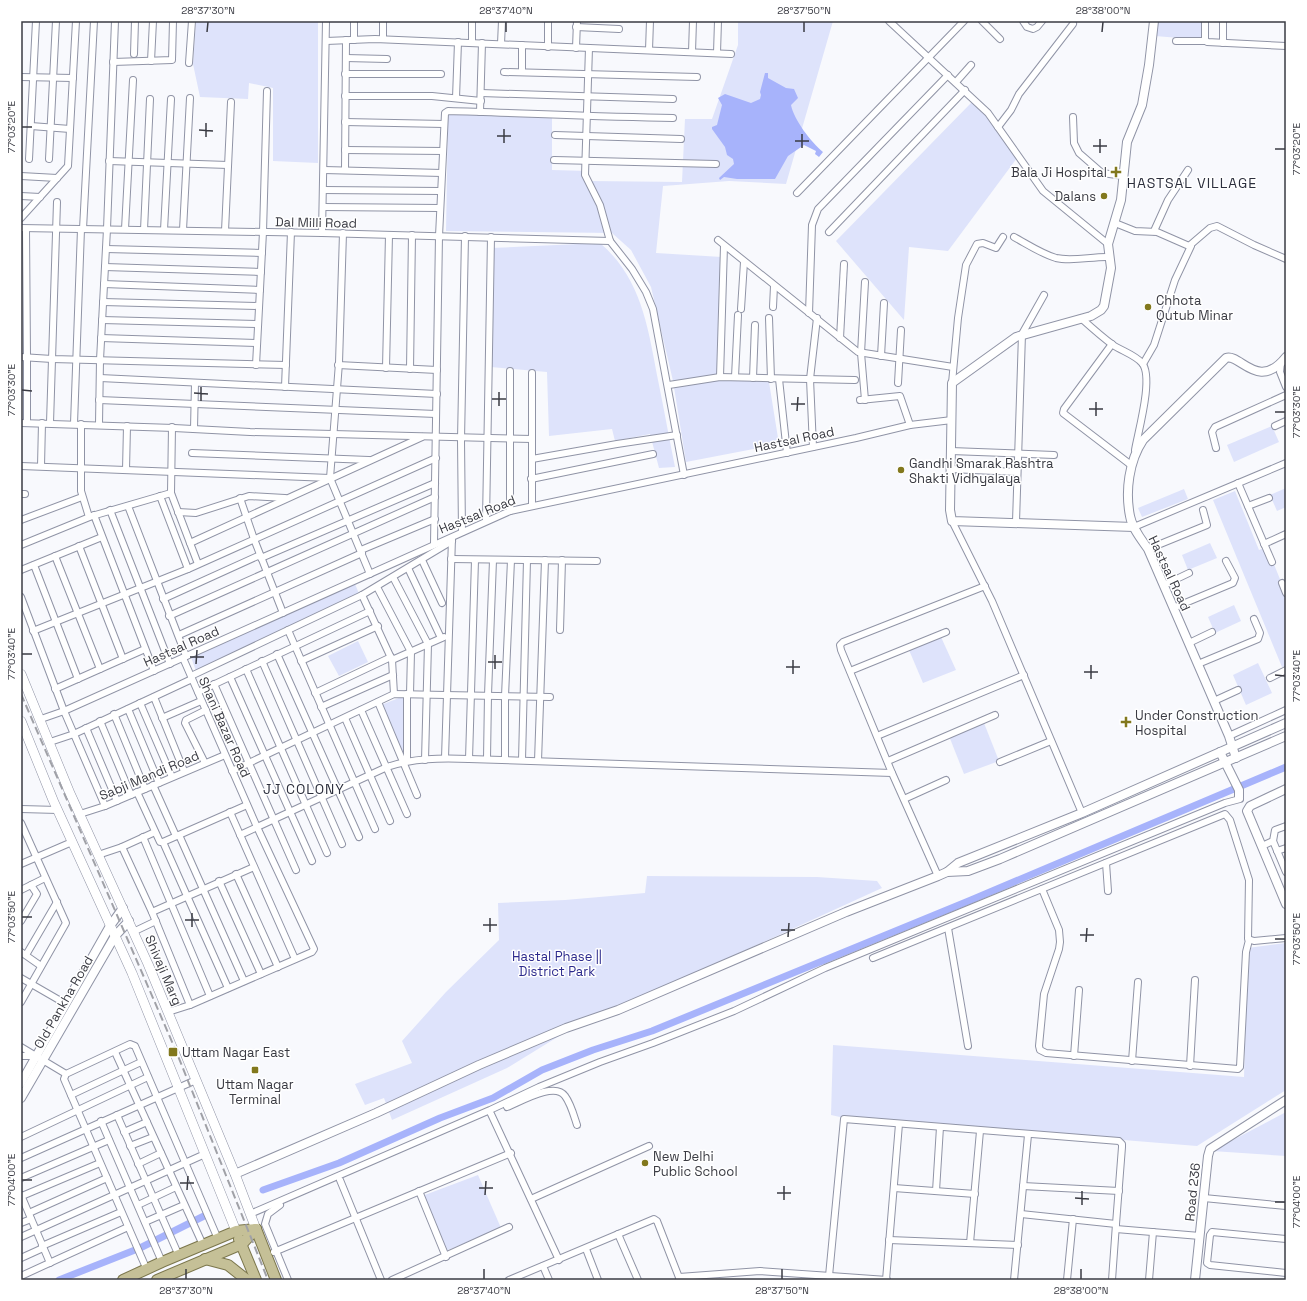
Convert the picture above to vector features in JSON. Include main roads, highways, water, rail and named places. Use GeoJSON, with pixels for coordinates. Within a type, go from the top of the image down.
{"type":"FeatureCollection","features":[{"type":"Feature","properties":{"kind":"main road","name":"Shivaji Marg"},"geometry":{"type":"LineString","coordinates":[[21,674],[80,814],[129,921],[168,1012],[235,1174],[276,1280]]}},
{"type":"Feature","properties":{"kind":"main road"},"geometry":{"type":"LineString","coordinates":[[21,721],[58,810],[115,936],[256,1280]]}},
{"type":"Feature","properties":{"kind":"main road"},"geometry":{"type":"LineString","coordinates":[[123,1280],[236,1231],[256,1229]]}},
{"type":"Feature","properties":{"kind":"main road"},"geometry":{"type":"LineString","coordinates":[[157,1280],[242,1244],[256,1229]]}},
{"type":"Feature","properties":{"kind":"main road"},"geometry":{"type":"LineString","coordinates":[[205,1259],[228,1265],[246,1280]]}},
{"type":"Feature","properties":{"kind":"water"},"geometry":{"type":"Polygon","coordinates":[[[765,73],[768,73],[768,78],[786,88],[794,89],[798,98],[791,105],[793,111],[799,124],[808,137],[823,152],[819,157],[815,154],[816,151],[804,145],[788,156],[775,179],[737,179],[724,177],[720,180],[719,178],[734,164],[733,159],[727,155],[725,147],[712,129],[712,127],[717,125],[722,105],[718,98],[725,94],[751,103],[760,99],[760,92],[765,73]]]}},
{"type":"Feature","properties":{"kind":"waterway"},"geometry":{"type":"LineString","coordinates":[[263,1190],[339,1163],[440,1118],[493,1098],[542,1070],[593,1050],[652,1031],[971,900],[1286,767]]}},
{"type":"Feature","properties":{"kind":"waterway"},"geometry":{"type":"LineString","coordinates":[[59,1280],[140,1248],[204,1216]]}},
{"type":"Feature","properties":{"kind":"railway"},"geometry":{"type":"LineString","coordinates":[[21,694],[176,1051],[268,1280]]}},
{"type":"Feature","properties":{"kind":"place","name":"Bala Ji Hospital"},"geometry":{"type":"Point","coordinates":[1116,172]}},
{"type":"Feature","properties":{"kind":"place","name":"Dalans"},"geometry":{"type":"Point","coordinates":[1104,196]}},
{"type":"Feature","properties":{"kind":"place","name":"Chhota Qutub Minar"},"geometry":{"type":"Point","coordinates":[1148,307]}},
{"type":"Feature","properties":{"kind":"place","name":"Gandhi Smarak Rashtra Shakti Vidhyalaya"},"geometry":{"type":"Point","coordinates":[901,470]}},
{"type":"Feature","properties":{"kind":"place","name":"Under Construction Hospital"},"geometry":{"type":"Point","coordinates":[1126,722]}},
{"type":"Feature","properties":{"kind":"place","name":"Uttam Nagar East"},"geometry":{"type":"Point","coordinates":[173,1052]}},
{"type":"Feature","properties":{"kind":"place","name":"Uttam Nagar Terminal"},"geometry":{"type":"Point","coordinates":[255,1070]}},
{"type":"Feature","properties":{"kind":"place","name":"New Delhi Public School"},"geometry":{"type":"Point","coordinates":[645,1163]}},
{"type":"Feature","properties":{"kind":"district","name":"HASTSAL VILLAGE"},"geometry":{"type":"Point","coordinates":[1192,183]}},
{"type":"Feature","properties":{"kind":"district","name":"JJ COLONY"},"geometry":{"type":"Point","coordinates":[304,789]}},
{"type":"Feature","properties":{"kind":"park label","name":"Hastal Phase || District Park"},"geometry":{"type":"Point","coordinates":[557,964]}}]}
